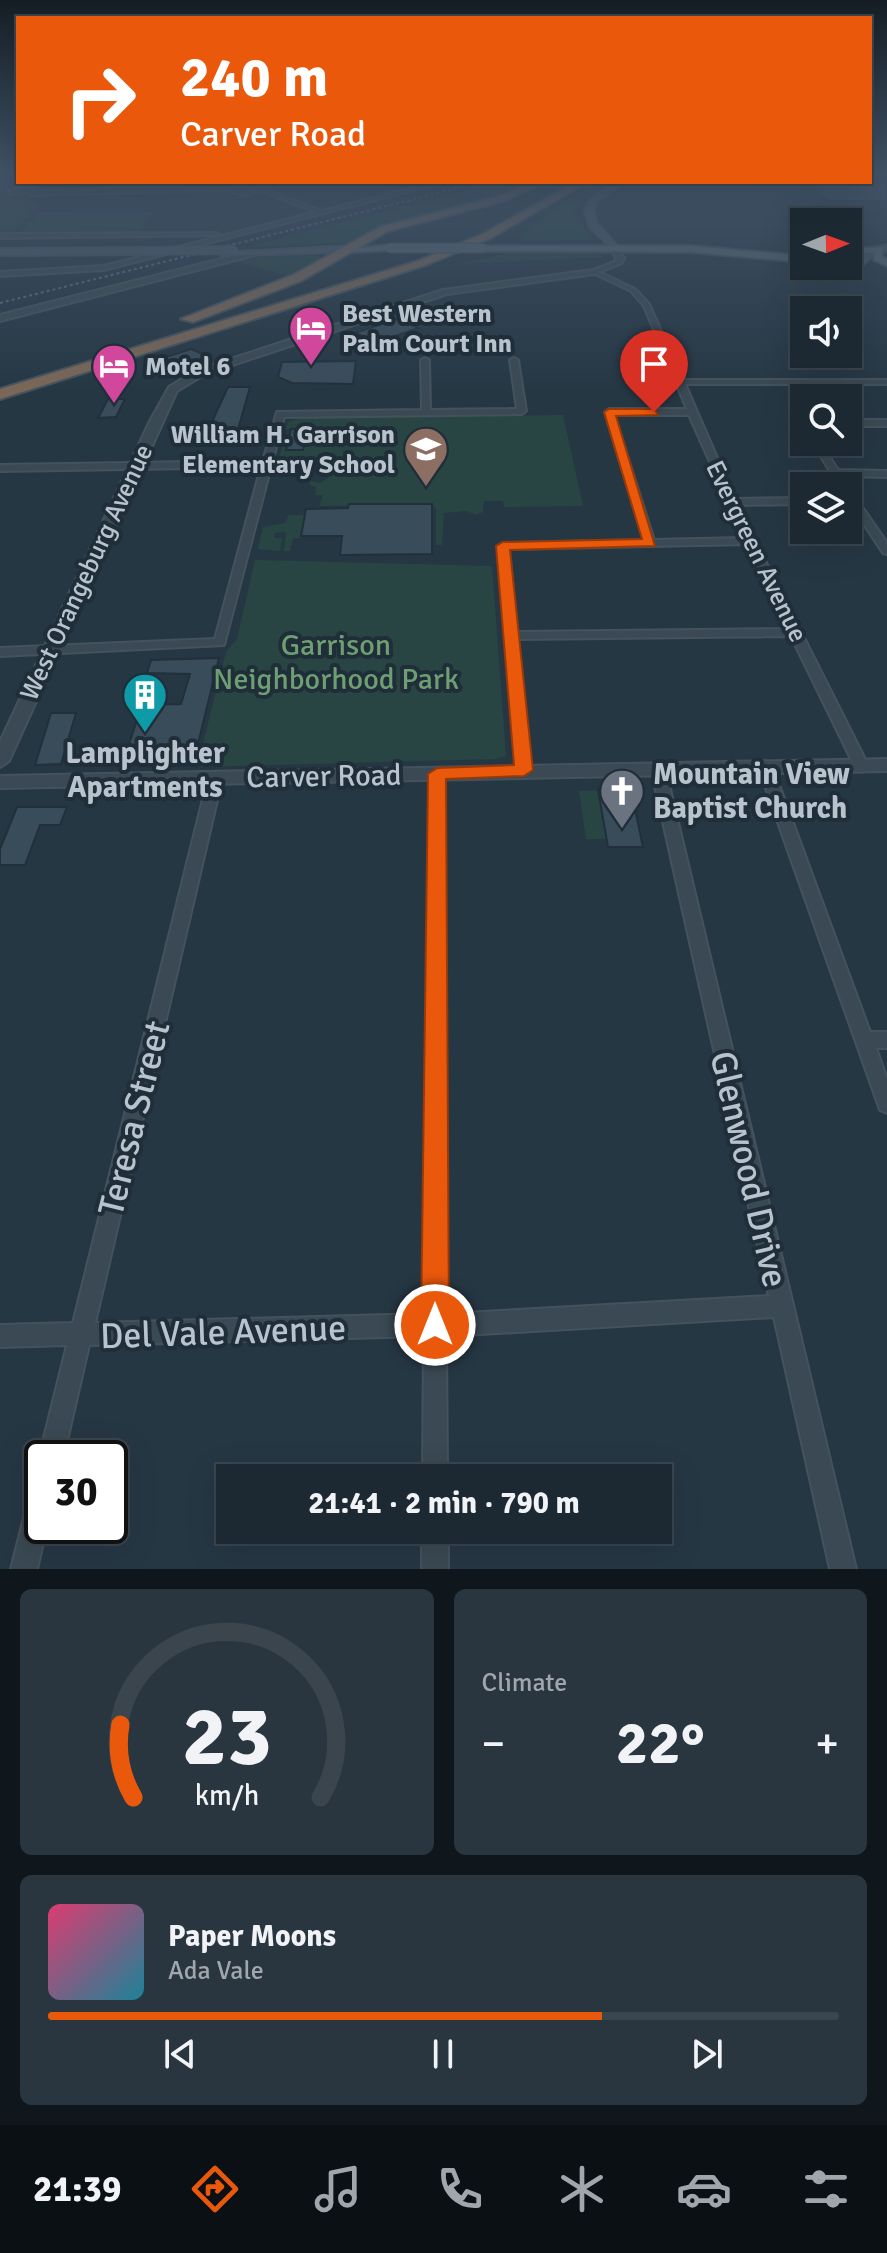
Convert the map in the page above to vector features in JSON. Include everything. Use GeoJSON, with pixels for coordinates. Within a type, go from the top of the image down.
{"type":"FeatureCollection","features":[{"type":"Feature","properties":{"kind":"highway"},"geometry":{"type":"LineString","coordinates":[[0,383],[83,357],[297,278],[361,244]]}},
{"type":"Feature","properties":{"kind":"highway"},"geometry":{"type":"LineString","coordinates":[[0,383],[103,355],[436,244]]}},
{"type":"Feature","properties":{"kind":"highway"},"geometry":{"type":"LineString","coordinates":[[7,392],[422,263],[468,244]]}},
{"type":"Feature","properties":{"kind":"highway"},"geometry":{"type":"LineString","coordinates":[[7,392],[137,358],[505,248],[509,244]]}},
{"type":"Feature","properties":{"kind":"main road"},"geometry":{"type":"LineString","coordinates":[[611,244],[614,247],[790,254]]}},
{"type":"Feature","properties":{"kind":"main road"},"geometry":{"type":"LineString","coordinates":[[0,254],[252,253],[673,244]]}},
{"type":"Feature","properties":{"kind":"main road"},"geometry":{"type":"LineString","coordinates":[[681,244],[790,252]]}},
{"type":"Feature","properties":{"kind":"main road"},"geometry":{"type":"LineString","coordinates":[[0,254],[354,249]]}},
{"type":"Feature","properties":{"kind":"main road"},"geometry":{"type":"LineString","coordinates":[[862,251],[883,249]]}},
{"type":"Feature","properties":{"kind":"main road"},"geometry":{"type":"LineString","coordinates":[[862,259],[883,249]]}},
{"type":"Feature","properties":{"kind":"main road"},"geometry":{"type":"LineString","coordinates":[[883,249],[876,257],[887,267]]}},
{"type":"Feature","properties":{"kind":"main road"},"geometry":{"type":"LineString","coordinates":[[862,264],[887,267]]}},
{"type":"Feature","properties":{"kind":"street"},"geometry":{"type":"LineString","coordinates":[[0,274],[96,270],[195,244]]}},
{"type":"Feature","properties":{"kind":"street"},"geometry":{"type":"LineString","coordinates":[[595,272],[618,263],[620,258],[614,247]]}},
{"type":"Feature","properties":{"kind":"street"},"geometry":{"type":"LineString","coordinates":[[0,316],[252,253]]}},
{"type":"Feature","properties":{"kind":"street","name":"Evergreen Avenue"},"geometry":{"type":"LineString","coordinates":[[595,272],[643,298],[731,502],[861,765]]}},
{"type":"Feature","properties":{"kind":"street","name":"West Orangeburg Avenue"},"geometry":{"type":"LineString","coordinates":[[0,761],[134,466],[173,389],[191,376],[446,292],[595,272]]}},
{"type":"Feature","properties":{"kind":"street"},"geometry":{"type":"LineString","coordinates":[[425,360],[426,412]]}},
{"type":"Feature","properties":{"kind":"street"},"geometry":{"type":"LineString","coordinates":[[0,652],[220,642],[280,414],[522,411],[514,360]]}},
{"type":"Feature","properties":{"kind":"street"},"geometry":{"type":"LineString","coordinates":[[678,382],[887,382]]}},
{"type":"Feature","properties":{"kind":"street"},"geometry":{"type":"LineString","coordinates":[[650,543],[609,412],[691,412]]}},
{"type":"Feature","properties":{"kind":"street"},"geometry":{"type":"LineString","coordinates":[[862,423],[887,423]]}},
{"type":"Feature","properties":{"kind":"street"},"geometry":{"type":"LineString","coordinates":[[0,468],[267,464]]}},
{"type":"Feature","properties":{"kind":"street"},"geometry":{"type":"LineString","coordinates":[[862,474],[887,474]]}},
{"type":"Feature","properties":{"kind":"street"},"geometry":{"type":"LineString","coordinates":[[731,502],[790,501]]}},
{"type":"Feature","properties":{"kind":"street"},"geometry":{"type":"LineString","coordinates":[[862,512],[882,533],[887,551]]}},
{"type":"Feature","properties":{"kind":"street"},"geometry":{"type":"LineString","coordinates":[[524,770],[503,546],[750,541]]}},
{"type":"Feature","properties":{"kind":"street"},"geometry":{"type":"LineString","coordinates":[[511,636],[796,632]]}},
{"type":"Feature","properties":{"kind":"street","name":"Carver Road"},"geometry":{"type":"LineString","coordinates":[[0,782],[887,765]]}},
{"type":"Feature","properties":{"kind":"street"},"geometry":{"type":"LineString","coordinates":[[765,766],[887,1104]]}},
{"type":"Feature","properties":{"kind":"street","name":"Glenwood Drive"},"geometry":{"type":"LineString","coordinates":[[658,768],[843,1569]]}},
{"type":"Feature","properties":{"kind":"street"},"geometry":{"type":"LineString","coordinates":[[435,1464],[437,774]]}},
{"type":"Feature","properties":{"kind":"street","name":"Teresa Street"},"geometry":{"type":"LineString","coordinates":[[55,1440],[215,779]]}},
{"type":"Feature","properties":{"kind":"street"},"geometry":{"type":"LineString","coordinates":[[865,1040],[887,1040]]}},
{"type":"Feature","properties":{"kind":"street","name":"Del Vale Avenue"},"geometry":{"type":"LineString","coordinates":[[0,1336],[435,1325],[782,1306]]}},
{"type":"Feature","properties":{"kind":"street"},"geometry":{"type":"LineString","coordinates":[[24,1569],[30,1544]]}},
{"type":"Feature","properties":{"kind":"street"},"geometry":{"type":"LineString","coordinates":[[435,1544],[435,1569]]}},
{"type":"Feature","properties":{"kind":"green space"},"geometry":{"type":"Polygon","coordinates":[[[257,244],[318,244],[246,247],[257,244]]]}},
{"type":"Feature","properties":{"kind":"green space"},"geometry":{"type":"Polygon","coordinates":[[[589,252],[604,257],[457,264],[509,253],[589,252]]]}},
{"type":"Feature","properties":{"kind":"green space"},"geometry":{"type":"Polygon","coordinates":[[[313,255],[324,258],[289,276],[236,262],[258,257],[313,255]]]}},
{"type":"Feature","properties":{"kind":"green space"},"geometry":{"type":"Polygon","coordinates":[[[563,415],[583,506],[504,507],[503,501],[484,501],[483,512],[476,515],[466,511],[444,513],[442,545],[436,545],[436,509],[432,504],[319,506],[323,495],[315,495],[316,487],[310,485],[310,481],[320,483],[341,469],[325,456],[278,465],[282,446],[287,446],[286,450],[303,450],[307,429],[286,429],[288,422],[300,418],[563,415]]]}},
{"type":"Feature","properties":{"kind":"green space"},"geometry":{"type":"Polygon","coordinates":[[[289,515],[306,515],[301,538],[293,538],[290,551],[284,551],[286,532],[275,533],[274,538],[282,538],[280,551],[258,549],[263,527],[285,523],[289,515]]]}},
{"type":"Feature","properties":{"kind":"green space","name":"Garrison Neighborhood Park"},"geometry":{"type":"Polygon","coordinates":[[[255,560],[492,566],[506,756],[495,759],[197,767],[226,652],[237,639],[255,560]]]}},
{"type":"Feature","properties":{"kind":"green space"},"geometry":{"type":"Polygon","coordinates":[[[598,790],[607,839],[586,839],[579,791],[598,790]]]}},
{"type":"Feature","properties":{"kind":"building"},"geometry":{"type":"Polygon","coordinates":[[[396,319],[419,328],[378,342],[355,333],[396,319]]]}},
{"type":"Feature","properties":{"kind":"building"},"geometry":{"type":"Polygon","coordinates":[[[191,349],[210,357],[183,366],[163,358],[191,349]]]}},
{"type":"Feature","properties":{"kind":"building"},"geometry":{"type":"Polygon","coordinates":[[[356,361],[353,384],[292,383],[278,377],[282,362],[356,361]]]}},
{"type":"Feature","properties":{"kind":"building"},"geometry":{"type":"Polygon","coordinates":[[[228,387],[250,387],[235,440],[231,445],[207,446],[211,424],[228,387]]]}},
{"type":"Feature","properties":{"kind":"building"},"geometry":{"type":"Polygon","coordinates":[[[108,399],[125,399],[116,417],[98,418],[108,399]]]}},
{"type":"Feature","properties":{"kind":"building"},"geometry":{"type":"Polygon","coordinates":[[[291,429],[308,429],[303,450],[286,450],[291,429]]]}},
{"type":"Feature","properties":{"kind":"building","name":"William H. Garrison Elementary School"},"geometry":{"type":"Polygon","coordinates":[[[349,504],[432,504],[432,554],[340,555],[342,536],[301,536],[306,509],[348,508],[349,504]]]}},
{"type":"Feature","properties":{"kind":"building"},"geometry":{"type":"Polygon","coordinates":[[[219,658],[193,764],[122,765],[142,705],[181,704],[190,674],[147,673],[151,660],[219,658]]]}},
{"type":"Feature","properties":{"kind":"building","name":"Lamplighter Apartments"},"geometry":{"type":"Polygon","coordinates":[[[51,713],[76,713],[61,764],[35,765],[51,713]]]}},
{"type":"Feature","properties":{"kind":"building","name":"Mountain View Baptist Church"},"geometry":{"type":"Polygon","coordinates":[[[598,790],[631,790],[643,847],[608,847],[598,790]]]}},
{"type":"Feature","properties":{"kind":"building"},"geometry":{"type":"Polygon","coordinates":[[[17,807],[67,807],[60,825],[40,825],[25,865],[0,865],[0,849],[17,807]]]}},
{"type":"Feature","properties":{"kind":"railway"},"geometry":{"type":"LineString","coordinates":[[0,303],[234,244]]}},
{"type":"Feature","properties":{"kind":"place","name":"Best Western Palm Court Inn"},"geometry":{"type":"Point","coordinates":[311,367]}},
{"type":"Feature","properties":{"kind":"place","name":"Motel 6"},"geometry":{"type":"Point","coordinates":[114,405]}},
{"type":"Feature","properties":{"kind":"place","name":"William H. Garrison Elementary School"},"geometry":{"type":"Point","coordinates":[426,488]}},
{"type":"Feature","properties":{"kind":"place","name":"Lamplighter Apartments"},"geometry":{"type":"Point","coordinates":[145,734]}},
{"type":"Feature","properties":{"kind":"place","name":"Mountain View Baptist Church"},"geometry":{"type":"Point","coordinates":[622,830]}},
{"type":"Feature","properties":{"kind":"route"},"geometry":{"type":"LineString","coordinates":[[435,1325],[437,774],[524,770],[503,546],[650,543],[609,412],[654,412]]}}]}
